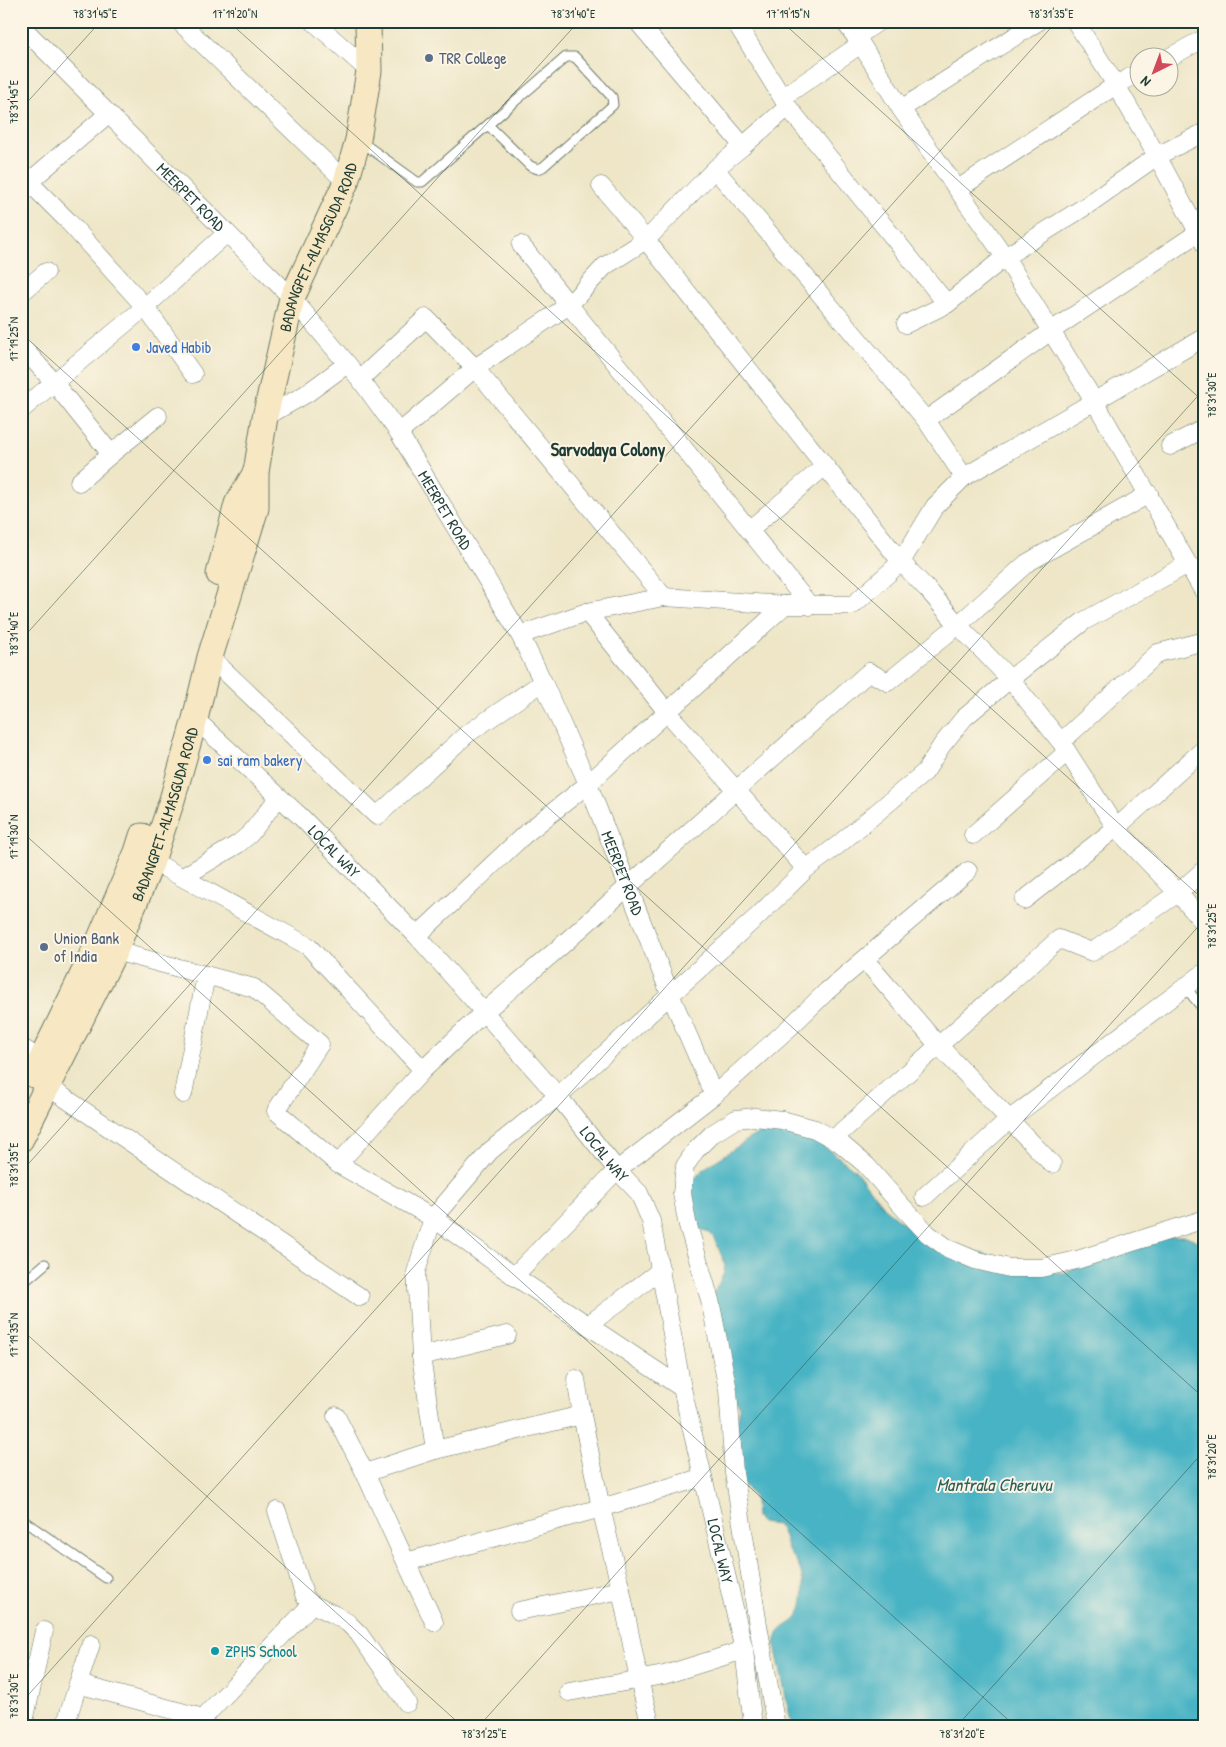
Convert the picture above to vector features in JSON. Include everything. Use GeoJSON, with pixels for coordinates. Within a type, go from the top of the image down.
{"type":"FeatureCollection","features":[{"type":"Feature","properties":{"kind":"street"},"geometry":{"type":"LineString","coordinates":[[179,21],[346,182]]}},
{"type":"Feature","properties":{"kind":"street"},"geometry":{"type":"LineString","coordinates":[[313,21],[369,71]]}},
{"type":"Feature","properties":{"kind":"street","name":"BADANGPET-ALMASGUDA ROAD"},"geometry":{"type":"LineString","coordinates":[[21,1100],[31,1053],[84,993],[115,952],[152,861],[172,800],[210,657],[256,508],[256,472],[265,417],[292,298],[346,182],[358,140],[369,71],[368,21]]}},
{"type":"Feature","properties":{"kind":"street"},"geometry":{"type":"LineString","coordinates":[[637,21],[744,146]]}},
{"type":"Feature","properties":{"kind":"street"},"geometry":{"type":"LineString","coordinates":[[735,21],[785,102],[947,304]]}},
{"type":"Feature","properties":{"kind":"street"},"geometry":{"type":"LineString","coordinates":[[844,21],[901,109],[1006,257],[1095,402],[1205,594]]}},
{"type":"Feature","properties":{"kind":"street"},"geometry":{"type":"LineString","coordinates":[[399,434],[476,368],[569,305],[605,266],[646,240],[715,170],[744,146],[785,102],[879,21]]}},
{"type":"Feature","properties":{"kind":"street"},"geometry":{"type":"LineString","coordinates":[[901,109],[1039,21]]}},
{"type":"Feature","properties":{"kind":"street"},"geometry":{"type":"LineString","coordinates":[[926,420],[1051,331],[1202,235],[1116,85],[1074,21]]}},
{"type":"Feature","properties":{"kind":"street","name":"MEERPET ROAD"},"geometry":{"type":"LineString","coordinates":[[24,34],[108,114],[292,298],[360,379],[399,434],[520,634],[543,682],[588,784],[670,994],[714,1095]]}},
{"type":"Feature","properties":{"kind":"street"},"geometry":{"type":"LineString","coordinates":[[1178,53],[1205,38]]}},
{"type":"Feature","properties":{"kind":"street"},"geometry":{"type":"LineString","coordinates":[[958,189],[1128,78]]}},
{"type":"Feature","properties":{"kind":"street"},"geometry":{"type":"LineString","coordinates":[[108,114],[25,181],[67,220],[145,307],[193,374]]}},
{"type":"Feature","properties":{"kind":"street"},"geometry":{"type":"LineString","coordinates":[[906,324],[947,304],[1006,257],[1086,206],[1157,156],[1205,132]]}},
{"type":"Feature","properties":{"kind":"street"},"geometry":{"type":"LineString","coordinates":[[715,170],[926,420],[964,477]]}},
{"type":"Feature","properties":{"kind":"street"},"geometry":{"type":"LineString","coordinates":[[601,186],[901,562],[1010,679],[1064,747],[1116,828],[1205,924]]}},
{"type":"Feature","properties":{"kind":"street"},"geometry":{"type":"LineString","coordinates":[[21,410],[145,307],[227,233]]}},
{"type":"Feature","properties":{"kind":"street"},"geometry":{"type":"LineString","coordinates":[[521,245],[810,606]]}},
{"type":"Feature","properties":{"kind":"street"},"geometry":{"type":"LineString","coordinates":[[21,293],[46,272]]}},
{"type":"Feature","properties":{"kind":"street"},"geometry":{"type":"LineString","coordinates":[[360,379],[426,318],[476,368],[664,597]]}},
{"type":"Feature","properties":{"kind":"street"},"geometry":{"type":"LineString","coordinates":[[520,634],[587,612],[664,597],[785,605],[854,606],[901,562],[935,506],[964,477],[1205,337]]}},
{"type":"Feature","properties":{"kind":"street"},"geometry":{"type":"LineString","coordinates":[[21,346],[54,383],[111,454]]}},
{"type":"Feature","properties":{"kind":"street"},"geometry":{"type":"LineString","coordinates":[[265,417],[306,394],[347,364]]}},
{"type":"Feature","properties":{"kind":"street"},"geometry":{"type":"LineString","coordinates":[[79,482],[158,416]]}},
{"type":"Feature","properties":{"kind":"street"},"geometry":{"type":"LineString","coordinates":[[1170,446],[1205,428]]}},
{"type":"Feature","properties":{"kind":"street"},"geometry":{"type":"LineString","coordinates":[[749,530],[825,466]]}},
{"type":"Feature","properties":{"kind":"street","name":"BADANGPET-ALMASGUDA ROAD"},"geometry":{"type":"LineString","coordinates":[[21,1139],[47,1086],[84,993],[98,943],[137,852],[180,721],[237,504],[256,472]]}},
{"type":"Feature","properties":{"kind":"street"},"geometry":{"type":"LineString","coordinates":[[338,1164],[423,1070],[484,1012],[869,672],[888,682],[958,625],[1027,562],[1149,494]]}},
{"type":"Feature","properties":{"kind":"street"},"geometry":{"type":"LineString","coordinates":[[435,1450],[422,1356],[416,1272],[432,1218],[490,1151],[558,1096],[758,916],[806,869],[838,845],[925,772],[942,745],[964,718],[1084,621],[1188,564]]}},
{"type":"Feature","properties":{"kind":"street"},"geometry":{"type":"LineString","coordinates":[[417,936],[524,835],[588,784],[785,605]]}},
{"type":"Feature","properties":{"kind":"street"},"geometry":{"type":"LineString","coordinates":[[587,612],[667,712],[806,869]]}},
{"type":"Feature","properties":{"kind":"street"},"geometry":{"type":"LineString","coordinates":[[973,835],[1158,653],[1205,641]]}},
{"type":"Feature","properties":{"kind":"street"},"geometry":{"type":"LineString","coordinates":[[210,657],[378,816],[467,734],[543,682]]}},
{"type":"Feature","properties":{"kind":"street","name":"LOCAL WAY"},"geometry":{"type":"LineString","coordinates":[[195,719],[301,816],[417,936],[558,1096],[639,1194],[651,1221],[682,1388],[744,1650],[753,1726]]}},
{"type":"Feature","properties":{"kind":"street"},"geometry":{"type":"LineString","coordinates":[[1024,900],[1116,828],[1205,748]]}},
{"type":"Feature","properties":{"kind":"street"},"geometry":{"type":"LineString","coordinates":[[183,878],[238,844],[250,834],[279,797]]}},
{"type":"Feature","properties":{"kind":"street"},"geometry":{"type":"LineString","coordinates":[[152,861],[308,946],[423,1070]]}},
{"type":"Feature","properties":{"kind":"street"},"geometry":{"type":"LineString","coordinates":[[841,1132],[1059,939],[1092,952],[1178,893],[1205,869]]}},
{"type":"Feature","properties":{"kind":"street"},"geometry":{"type":"LineString","coordinates":[[514,1276],[618,1170],[714,1095],[827,991],[968,871]]}},
{"type":"Feature","properties":{"kind":"street"},"geometry":{"type":"LineString","coordinates":[[115,952],[254,988],[320,1044],[276,1111],[338,1164],[432,1218],[514,1276],[682,1388]]}},
{"type":"Feature","properties":{"kind":"street"},"geometry":{"type":"LineString","coordinates":[[864,960],[938,1045],[1052,1164]]}},
{"type":"Feature","properties":{"kind":"street"},"geometry":{"type":"LineString","coordinates":[[924,1197],[1010,1119],[1205,972]]}},
{"type":"Feature","properties":{"kind":"street"},"geometry":{"type":"LineString","coordinates":[[183,1094],[206,975]]}},
{"type":"Feature","properties":{"kind":"street"},"geometry":{"type":"LineString","coordinates":[[47,1086],[360,1297]]}},
{"type":"Feature","properties":{"kind":"street"},"geometry":{"type":"LineString","coordinates":[[776,1726],[734,1473],[728,1390],[710,1300],[688,1222],[682,1192],[685,1166],[695,1152],[712,1134],[736,1118],[755,1117],[782,1120],[815,1128],[839,1142],[866,1165],[928,1234],[949,1249],[975,1260],[1009,1268],[1041,1268],[1078,1260],[1205,1218]]}},
{"type":"Feature","properties":{"kind":"street"},"geometry":{"type":"LineString","coordinates":[[588,1325],[661,1270]]}},
{"type":"Feature","properties":{"kind":"street"},"geometry":{"type":"LineString","coordinates":[[422,1356],[507,1335]]}},
{"type":"Feature","properties":{"kind":"street"},"geometry":{"type":"LineString","coordinates":[[576,1379],[601,1508],[651,1726]]}},
{"type":"Feature","properties":{"kind":"street"},"geometry":{"type":"LineString","coordinates":[[365,1473],[435,1450],[582,1415]]}},
{"type":"Feature","properties":{"kind":"street"},"geometry":{"type":"LineString","coordinates":[[336,1416],[365,1473],[434,1622]]}},
{"type":"Feature","properties":{"kind":"street"},"geometry":{"type":"LineString","coordinates":[[406,1562],[601,1508],[703,1477]]}},
{"type":"Feature","properties":{"kind":"street"},"geometry":{"type":"LineString","coordinates":[[277,1511],[302,1590],[312,1604],[348,1623],[359,1634],[407,1703]]}},
{"type":"Feature","properties":{"kind":"street"},"geometry":{"type":"LineString","coordinates":[[519,1611],[621,1590]]}},
{"type":"Feature","properties":{"kind":"street"},"geometry":{"type":"LineString","coordinates":[[78,1684],[203,1724],[312,1604]]}},
{"type":"Feature","properties":{"kind":"street"},"geometry":{"type":"LineString","coordinates":[[23,1726],[44,1631]]}},
{"type":"Feature","properties":{"kind":"street"},"geometry":{"type":"LineString","coordinates":[[65,1726],[91,1644]]}},
{"type":"Feature","properties":{"kind":"street"},"geometry":{"type":"LineString","coordinates":[[569,1692],[664,1676],[744,1650]]}},
{"type":"Feature","properties":{"kind":"lane"},"geometry":{"type":"LineString","coordinates":[[358,140],[417,182],[422,182],[566,57],[575,57],[614,101],[613,105],[543,167],[538,169],[530,166],[488,125]]}},
{"type":"Feature","properties":{"kind":"lane"},"geometry":{"type":"LineString","coordinates":[[1185,987],[1205,1011]]}},
{"type":"Feature","properties":{"kind":"lane"},"geometry":{"type":"LineString","coordinates":[[21,1282],[25,1281],[45,1264]]}},
{"type":"Feature","properties":{"kind":"lane"},"geometry":{"type":"LineString","coordinates":[[21,1519],[106,1578]]}},
{"type":"Feature","properties":{"kind":"water","name":"Mantrala Cheruvu"},"geometry":{"type":"Polygon","coordinates":[[[774,1130],[795,1132],[823,1145],[855,1170],[886,1210],[916,1233],[1039,1271],[1064,1273],[1080,1265],[1170,1236],[1186,1236],[1205,1244],[1205,1726],[792,1726],[775,1645],[780,1631],[796,1619],[801,1610],[804,1590],[802,1575],[797,1563],[789,1552],[778,1525],[761,1523],[756,1518],[755,1501],[743,1484],[735,1423],[739,1415],[739,1405],[730,1387],[714,1293],[724,1273],[725,1263],[713,1236],[707,1231],[697,1229],[686,1196],[691,1182],[705,1168],[760,1132],[774,1130]]]}},
{"type":"Feature","properties":{"kind":"place","name":"TRR College"},"geometry":{"type":"Point","coordinates":[429,58]}},
{"type":"Feature","properties":{"kind":"place","name":"Javed Habib"},"geometry":{"type":"Point","coordinates":[136,347]}},
{"type":"Feature","properties":{"kind":"place","name":"sai ram bakery"},"geometry":{"type":"Point","coordinates":[207,760]}},
{"type":"Feature","properties":{"kind":"place","name":"Union Bank of India"},"geometry":{"type":"Point","coordinates":[44,947]}},
{"type":"Feature","properties":{"kind":"place","name":"ZPHS School"},"geometry":{"type":"Point","coordinates":[215,1651]}},
{"type":"Feature","properties":{"kind":"district","name":"Sarvodaya Colony"},"geometry":{"type":"Point","coordinates":[608,449]}}]}
